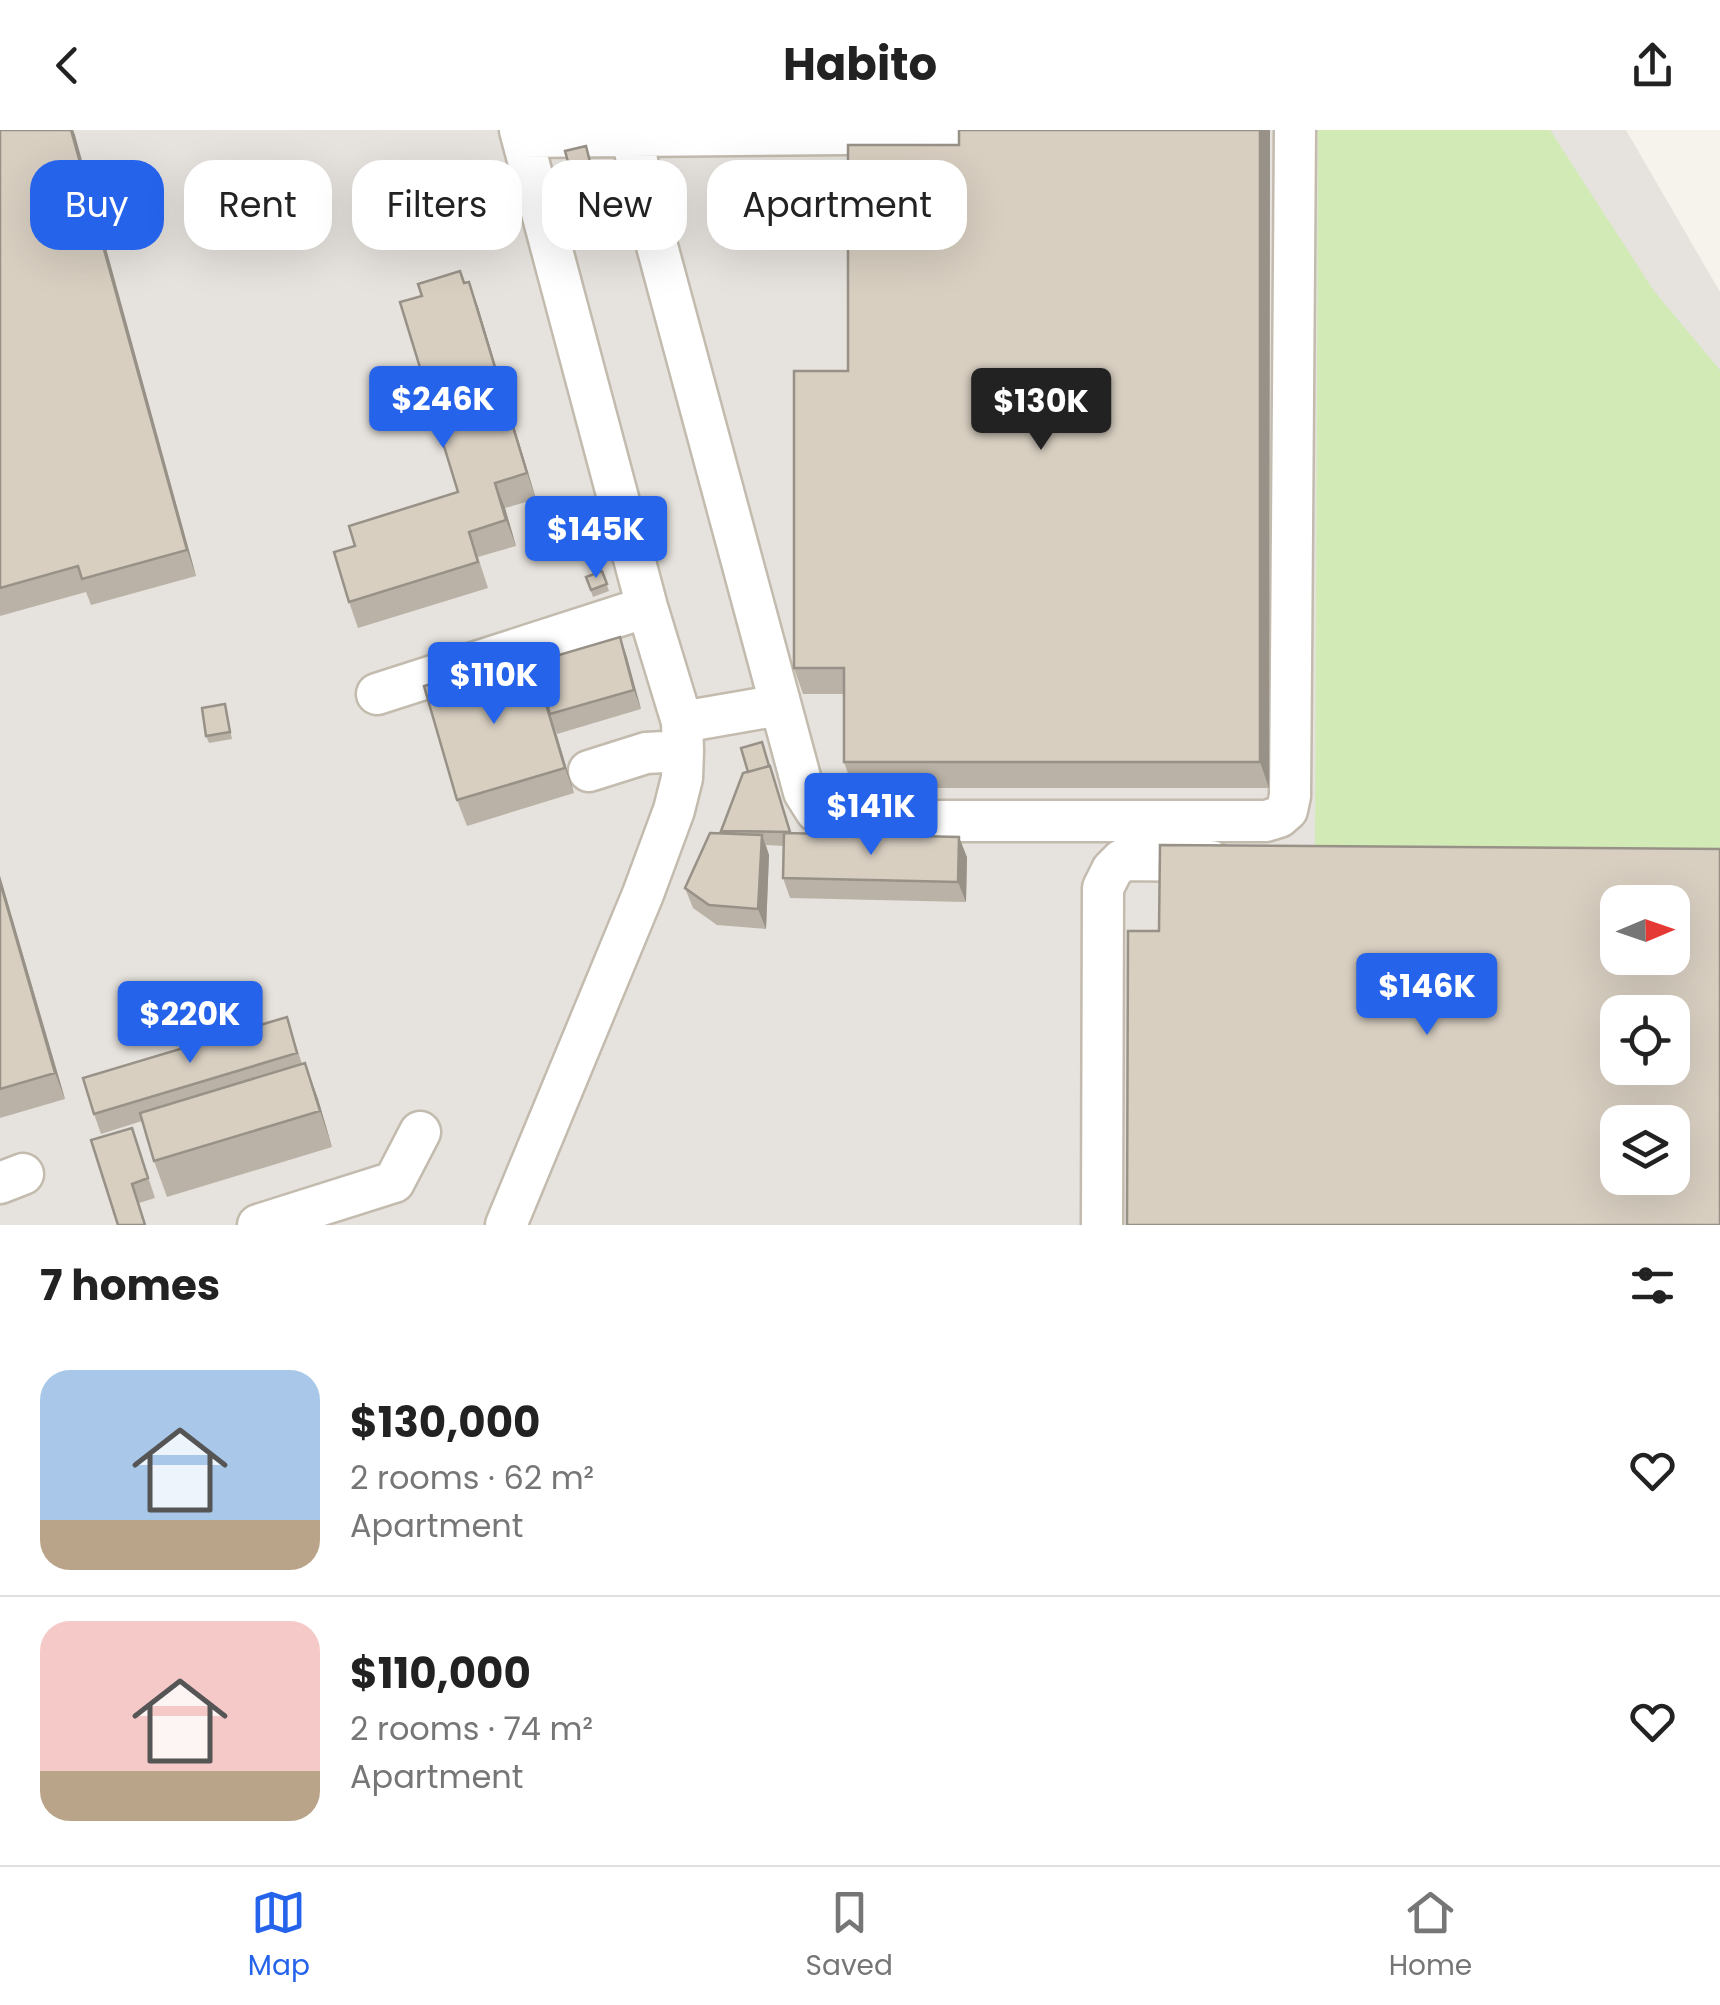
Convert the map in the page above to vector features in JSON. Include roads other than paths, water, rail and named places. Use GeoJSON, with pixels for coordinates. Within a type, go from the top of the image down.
{"type":"FeatureCollection","features":[{"type":"Feature","properties":{"kind":"lane"},"geometry":{"type":"LineString","coordinates":[[542,212],[521,134],[970,130]]}},
{"type":"Feature","properties":{"kind":"lane"},"geometry":{"type":"LineString","coordinates":[[658,250],[804,792],[816,811],[841,821],[1266,821],[1287,810],[1290,776],[1295,130]]}},
{"type":"Feature","properties":{"kind":"lane"},"geometry":{"type":"LineString","coordinates":[[632,136],[637,160]]}},
{"type":"Feature","properties":{"kind":"lane"},"geometry":{"type":"LineString","coordinates":[[506,1225],[643,894],[682,778],[682,736],[552,250]]}},
{"type":"Feature","properties":{"kind":"lane"},"geometry":{"type":"LineString","coordinates":[[378,694],[647,608]]}},
{"type":"Feature","properties":{"kind":"lane"},"geometry":{"type":"LineString","coordinates":[[589,771],[646,753],[682,736],[780,706]]}},
{"type":"Feature","properties":{"kind":"lane"},"geometry":{"type":"LineString","coordinates":[[1102,1225],[1103,888],[1122,860],[1242,861]]}},
{"type":"Feature","properties":{"kind":"lane"},"geometry":{"type":"LineString","coordinates":[[258,1225],[310,1220],[394,1182],[420,1132]]}}]}
